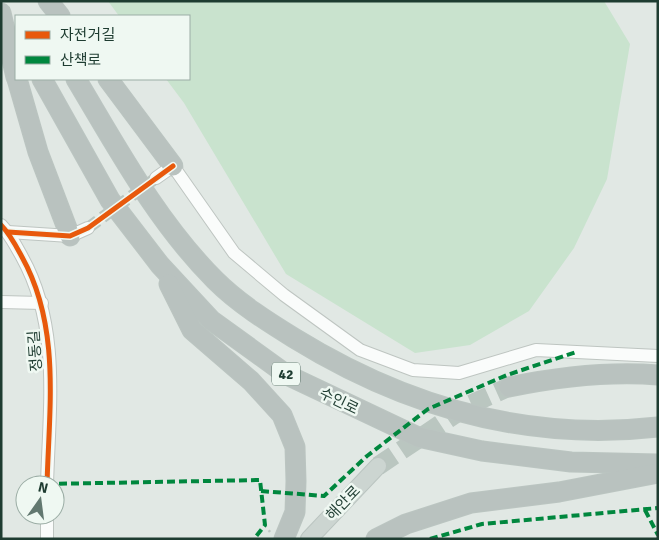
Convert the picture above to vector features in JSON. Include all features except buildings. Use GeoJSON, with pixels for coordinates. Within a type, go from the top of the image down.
{"type":"FeatureCollection","features":[{"type":"Feature","properties":{"kind":"highway"},"geometry":{"type":"LineString","coordinates":[[35,1],[42,15]]}},
{"type":"Feature","properties":{"kind":"highway"},"geometry":{"type":"LineString","coordinates":[[48,1],[59,15]]}},
{"type":"Feature","properties":{"kind":"highway"},"geometry":{"type":"LineString","coordinates":[[1,7],[15,31]]}},
{"type":"Feature","properties":{"kind":"highway"},"geometry":{"type":"LineString","coordinates":[[1,13],[15,74]]}},
{"type":"Feature","properties":{"kind":"highway"},"geometry":{"type":"LineString","coordinates":[[17,80],[38,152],[70,236]]}},
{"type":"Feature","properties":{"kind":"highway","name":"수인로"},"geometry":{"type":"LineString","coordinates":[[43,80],[110,200],[160,265],[210,320],[288,375],[418,436],[482,451],[571,462],[658,464]]}},
{"type":"Feature","properties":{"kind":"highway","name":"42"},"geometry":{"type":"LineString","coordinates":[[77,80],[123,159],[174,234],[217,281],[272,325],[320,355],[395,391],[467,416],[528,427],[578,431],[658,427]]}},
{"type":"Feature","properties":{"kind":"highway"},"geometry":{"type":"LineString","coordinates":[[109,80],[173,166]]}},
{"type":"Feature","properties":{"kind":"highway"},"geometry":{"type":"LineString","coordinates":[[160,265],[192,330],[251,382],[282,415],[295,447],[296,481],[295,512],[284,539]]}},
{"type":"Feature","properties":{"kind":"highway"},"geometry":{"type":"LineString","coordinates":[[509,387],[549,379],[616,373],[658,375]]}},
{"type":"Feature","properties":{"kind":"highway"},"geometry":{"type":"LineString","coordinates":[[376,539],[406,524],[471,503],[559,492],[658,473]]}},
{"type":"Feature","properties":{"kind":"main road","name":"해안로"},"geometry":{"type":"LineString","coordinates":[[309,539],[378,466]]}},
{"type":"Feature","properties":{"kind":"street"},"geometry":{"type":"LineString","coordinates":[[156,178],[173,166],[234,253],[284,295],[360,350],[413,370],[459,373],[536,350],[658,356]]}},
{"type":"Feature","properties":{"kind":"street"},"geometry":{"type":"LineString","coordinates":[[5,229],[70,236],[88,228]]}},
{"type":"Feature","properties":{"kind":"street","name":"정동길"},"geometry":{"type":"LineString","coordinates":[[5,229],[29,269],[42,303],[50,346],[47,475]]}},
{"type":"Feature","properties":{"kind":"street"},"geometry":{"type":"LineString","coordinates":[[1,302],[42,303]]}},
{"type":"Feature","properties":{"kind":"street"},"geometry":{"type":"LineString","coordinates":[[47,525],[47,539]]}},
{"type":"Feature","properties":{"kind":"green space"},"geometry":{"type":"Polygon","coordinates":[[[108,1],[604,1],[630,44],[607,179],[574,248],[529,311],[470,345],[415,353],[286,274],[184,103],[167,80],[190,80],[190,15],[118,15],[108,1]]]}},
{"type":"Feature","properties":{"kind":"tunnel"},"geometry":{"type":"LineString","coordinates":[[88,228],[156,178]]}},
{"type":"Feature","properties":{"kind":"tunnel"},"geometry":{"type":"LineString","coordinates":[[378,466],[469,405],[509,387]]}},
{"type":"Feature","properties":{"kind":"marked path"},"geometry":{"type":"LineString","coordinates":[[261,491],[324,496],[367,456],[428,409],[507,375],[576,352]]}},
{"type":"Feature","properties":{"kind":"marked path"},"geometry":{"type":"LineString","coordinates":[[65,484],[260,480],[265,525],[254,539]]}},
{"type":"Feature","properties":{"kind":"marked path"},"geometry":{"type":"LineString","coordinates":[[430,539],[482,524],[658,508]]}},
{"type":"Feature","properties":{"kind":"marked path"},"geometry":{"type":"LineString","coordinates":[[645,510],[658,535]]}},
{"type":"Feature","properties":{"kind":"cycle path"},"geometry":{"type":"LineString","coordinates":[[8,232],[70,236],[88,228],[173,166]]}},
{"type":"Feature","properties":{"kind":"cycle path"},"geometry":{"type":"LineString","coordinates":[[1,225],[22,257],[43,311],[50,368],[47,475]]}}]}
